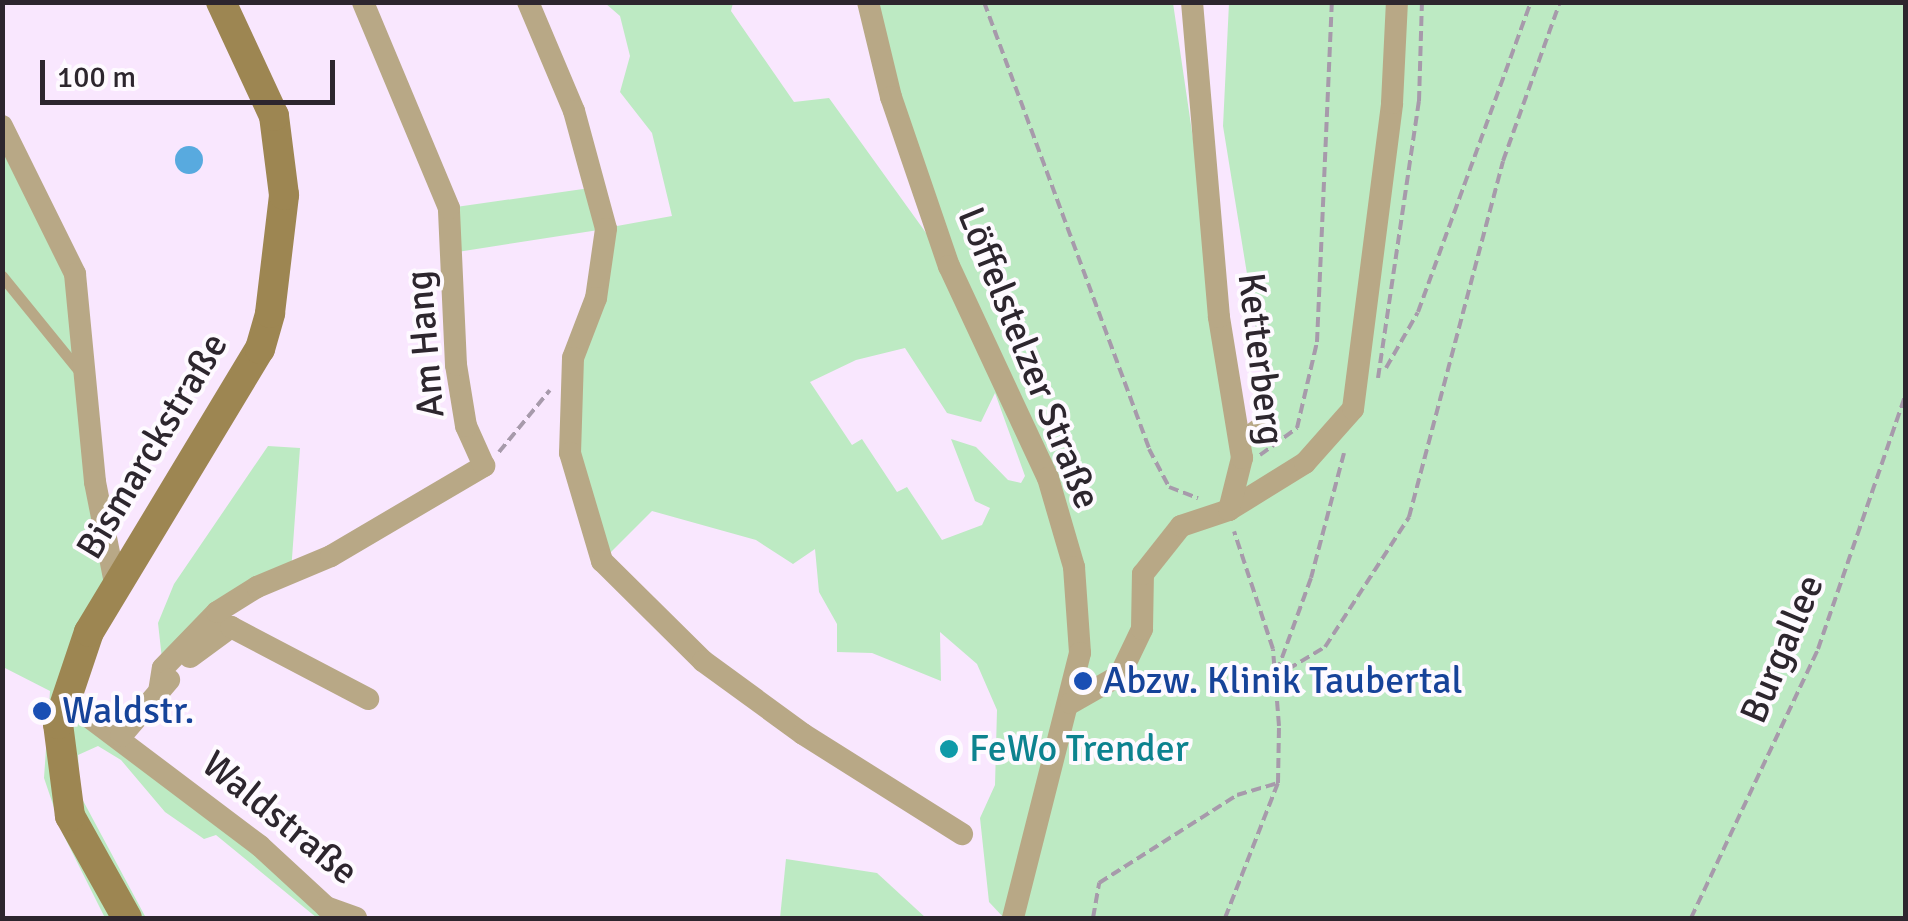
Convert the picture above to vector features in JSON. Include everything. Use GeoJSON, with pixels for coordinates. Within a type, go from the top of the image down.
{"type":"FeatureCollection","features":[{"type":"Feature","properties":{"kind":"street","name":"Bismarckstraße"},"geometry":{"type":"LineString","coordinates":[[127,918],[70,816],[57,748],[65,699],[115,583],[260,349],[280,267],[284,195],[274,116],[221,2]]}},
{"type":"Feature","properties":{"kind":"street","name":"Am Hang"},"geometry":{"type":"LineString","coordinates":[[363,2],[449,208],[456,365],[466,426],[484,466]]}},
{"type":"Feature","properties":{"kind":"street"},"geometry":{"type":"LineString","coordinates":[[528,2],[574,110],[606,228],[596,298],[573,358],[570,453],[602,561],[703,662],[803,734],[962,834]]}},
{"type":"Feature","properties":{"kind":"street","name":"Löffelstelzer Straße"},"geometry":{"type":"LineString","coordinates":[[868,2],[891,97],[949,266],[1048,478],[1074,568],[1080,653],[1012,918]]}},
{"type":"Feature","properties":{"kind":"street","name":"Ketterberg"},"geometry":{"type":"LineString","coordinates":[[1192,2],[1218,317],[1240,448],[1229,510]]}},
{"type":"Feature","properties":{"kind":"street"},"geometry":{"type":"LineString","coordinates":[[1070,702],[1120,675],[1142,629],[1143,574],[1181,526],[1229,510],[1305,463],[1353,409],[1386,159],[1397,2]]}},
{"type":"Feature","properties":{"kind":"street"},"geometry":{"type":"LineString","coordinates":[[2,126],[76,274],[95,482],[115,583]]}},
{"type":"Feature","properties":{"kind":"street"},"geometry":{"type":"LineString","coordinates":[[159,692],[163,668],[217,612],[256,587],[331,556],[484,466]]}},
{"type":"Feature","properties":{"kind":"street"},"geometry":{"type":"LineString","coordinates":[[121,736],[206,642],[230,626],[368,699]]}},
{"type":"Feature","properties":{"kind":"street","name":"Waldstraße"},"geometry":{"type":"LineString","coordinates":[[65,699],[121,736],[326,907],[356,918]]}},
{"type":"Feature","properties":{"kind":"lane"},"geometry":{"type":"LineString","coordinates":[[2,276],[86,379]]}},
{"type":"Feature","properties":{"kind":"lane"},"geometry":{"type":"LineString","coordinates":[[1240,448],[1261,420],[1266,390]]}},
{"type":"Feature","properties":{"kind":"path"},"geometry":{"type":"LineString","coordinates":[[984,2],[1150,449],[1170,487],[1229,510],[1273,649],[1278,783],[1225,918]]}},
{"type":"Feature","properties":{"kind":"path"},"geometry":{"type":"LineString","coordinates":[[1240,448],[1266,454],[1297,428],[1317,342],[1332,2]]}},
{"type":"Feature","properties":{"kind":"path"},"geometry":{"type":"LineString","coordinates":[[1383,372],[1418,102],[1422,2]]}},
{"type":"Feature","properties":{"kind":"path"},"geometry":{"type":"LineString","coordinates":[[1275,677],[1312,578],[1353,409],[1383,372],[1431,280],[1530,2]]}},
{"type":"Feature","properties":{"kind":"path"},"geometry":{"type":"LineString","coordinates":[[1275,677],[1324,648],[1409,517],[1503,160],[1560,2]]}},
{"type":"Feature","properties":{"kind":"path"},"geometry":{"type":"LineString","coordinates":[[484,466],[516,437],[550,389]]}},
{"type":"Feature","properties":{"kind":"path","name":"Burgallee"},"geometry":{"type":"LineString","coordinates":[[1691,918],[1818,649],[1906,394]]}},
{"type":"Feature","properties":{"kind":"path"},"geometry":{"type":"LineString","coordinates":[[1093,918],[1099,883],[1237,796],[1278,783]]}},
{"type":"Feature","properties":{"kind":"green space"},"geometry":{"type":"Polygon","coordinates":[[[605,3],[733,3],[731,11],[794,102],[829,98],[947,262],[868,3],[1173,3],[1237,437],[1261,420],[1266,391],[1223,126],[1229,3],[1905,3],[1905,918],[1004,918],[989,902],[980,818],[995,785],[997,710],[977,664],[940,632],[941,681],[872,653],[837,652],[837,624],[819,592],[815,549],[793,564],[756,540],[652,511],[602,561],[570,453],[573,358],[605,229],[451,253],[449,208],[597,187],[606,228],[672,216],[652,133],[620,92],[630,56],[620,16],[605,3]],[[905,348],[856,360],[810,382],[852,445],[862,439],[897,492],[907,487],[942,540],[982,525],[990,508],[975,501],[951,439],[976,447],[1008,480],[1021,483],[1025,476],[995,393],[981,422],[947,413],[905,348]]]}},
{"type":"Feature","properties":{"kind":"green space"},"geometry":{"type":"Polygon","coordinates":[[[2,126],[75,274],[115,583],[65,699],[356,918],[317,918],[216,835],[204,839],[165,812],[121,760],[98,746],[78,755],[80,795],[146,918],[105,918],[63,834],[44,778],[50,691],[3,667],[2,126]]]}},
{"type":"Feature","properties":{"kind":"green space"},"geometry":{"type":"Polygon","coordinates":[[[268,446],[300,448],[291,572],[257,587],[163,668],[158,623],[174,584],[268,446]]]}},
{"type":"Feature","properties":{"kind":"green space"},"geometry":{"type":"Polygon","coordinates":[[[786,859],[877,873],[926,918],[780,918],[786,859]]]}},
{"type":"Feature","properties":{"kind":"water"},"geometry":{"type":"Polygon","coordinates":[[[189,146],[199,150],[203,160],[199,170],[189,174],[179,170],[175,160],[179,150],[189,146]]]}},
{"type":"Feature","properties":{"kind":"place","name":"Abzw. Klinik Taubertal"},"geometry":{"type":"Point","coordinates":[1083,681]}},
{"type":"Feature","properties":{"kind":"place","name":"Waldstr."},"geometry":{"type":"Point","coordinates":[42,711]}},
{"type":"Feature","properties":{"kind":"place","name":"FeWo Trender"},"geometry":{"type":"Point","coordinates":[949,749]}}]}
